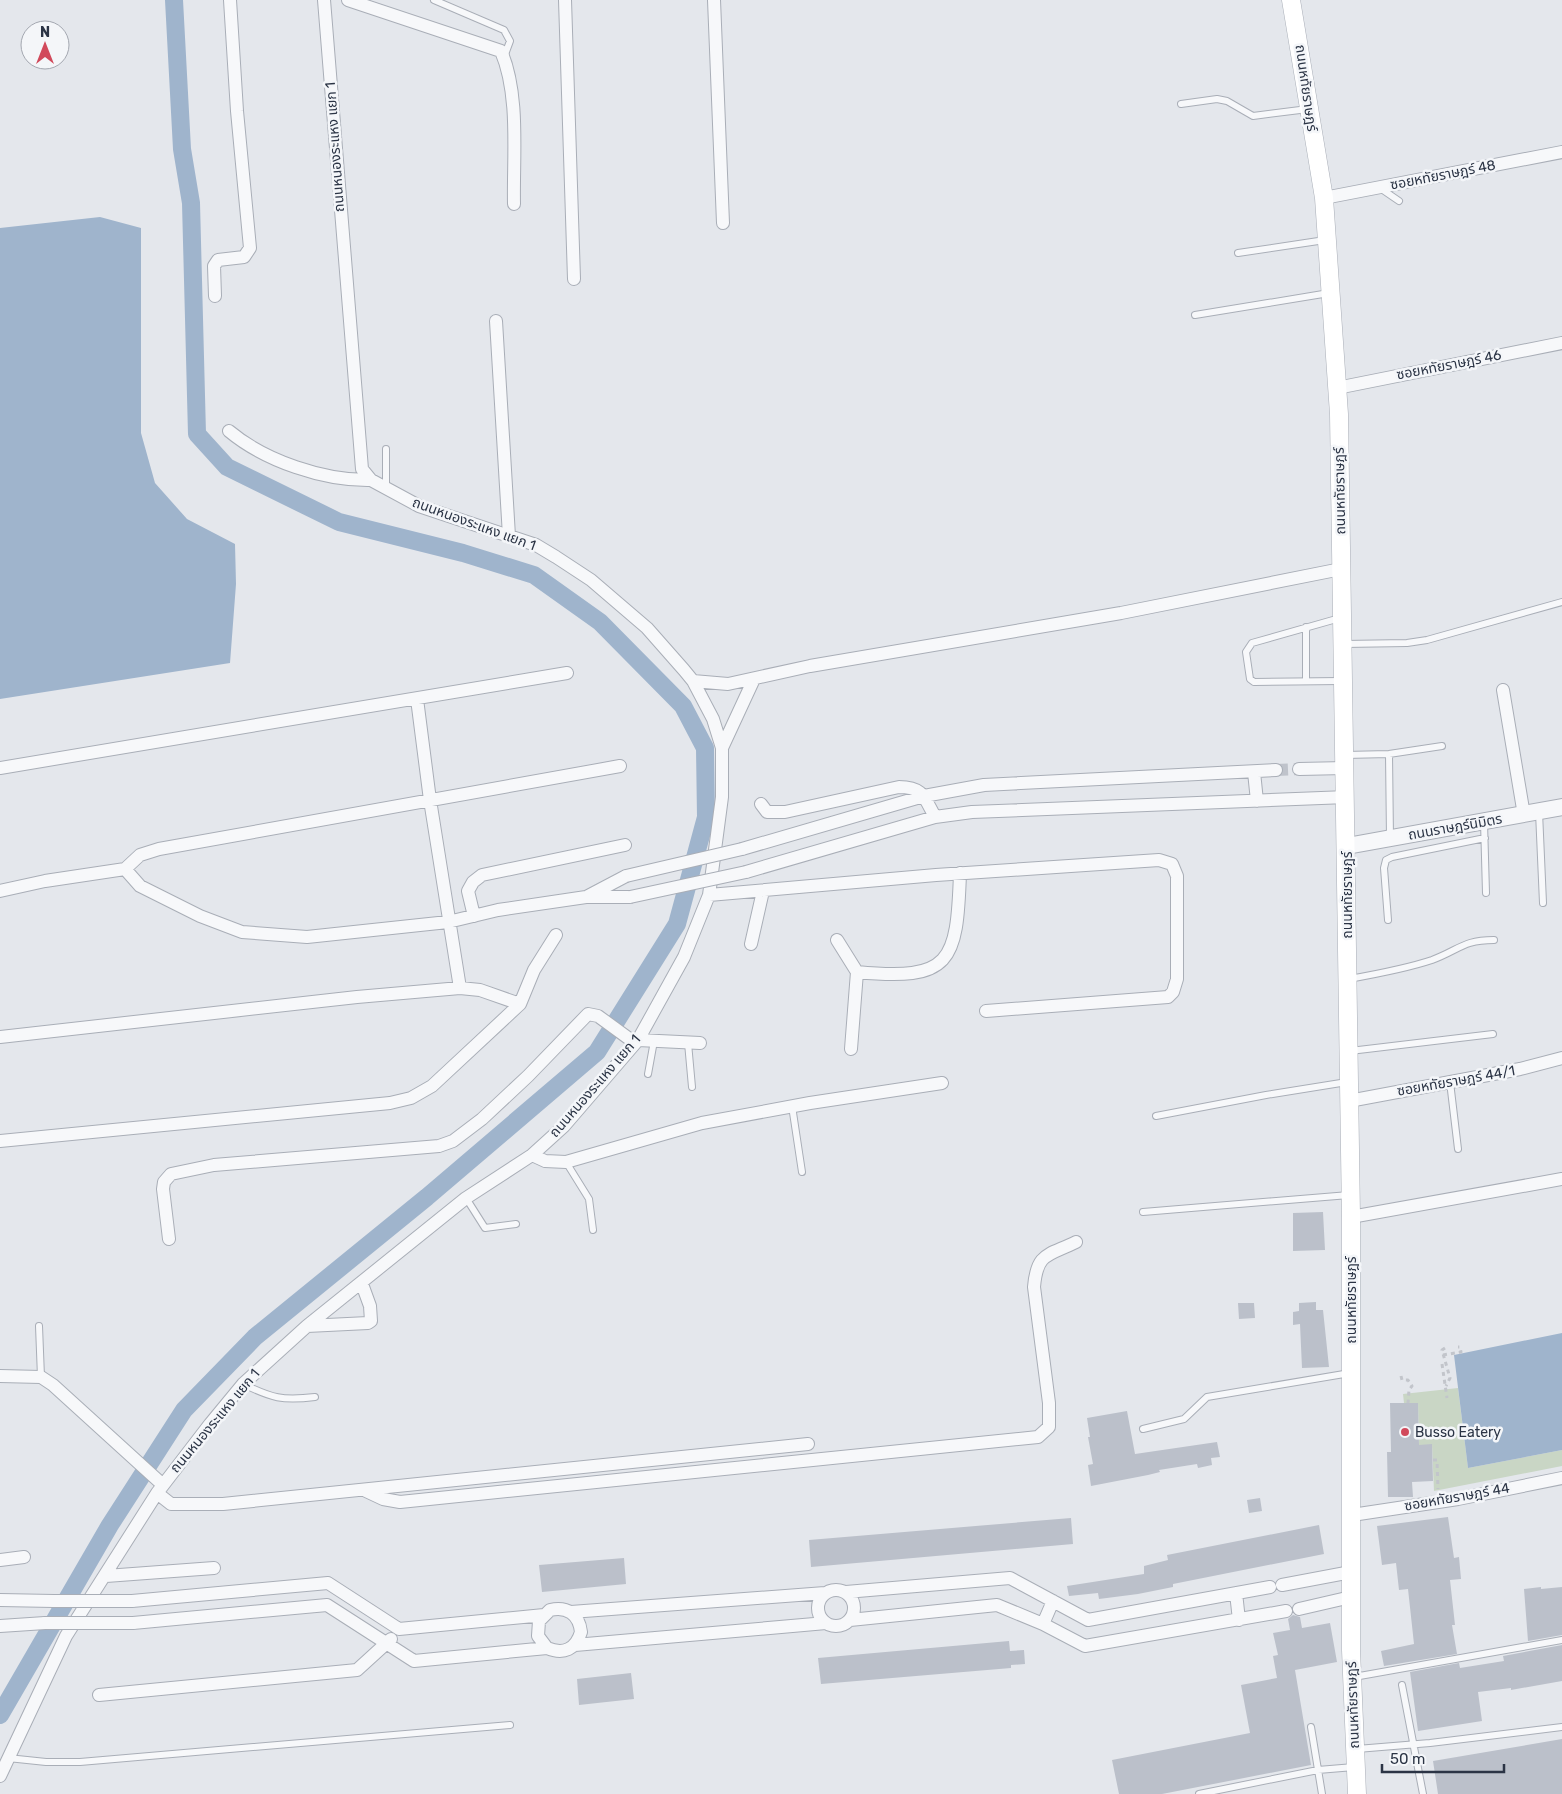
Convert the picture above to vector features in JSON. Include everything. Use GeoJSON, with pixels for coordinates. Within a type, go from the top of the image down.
{"type":"FeatureCollection","features":[{"type":"Feature","properties":{"kind":"main road","name":"ถนนหทัยราษฎร์"},"geometry":{"type":"LineString","coordinates":[[1291,0],[1324,198],[1337,388],[1341,644],[1347,846],[1348,1082],[1351,1217],[1351,1597],[1354,1749],[1357,1794]]}},
{"type":"Feature","properties":{"kind":"street"},"geometry":{"type":"LineString","coordinates":[[215,296],[214,266],[218,260],[244,257],[250,248],[237,111],[230,0]]}},
{"type":"Feature","properties":{"kind":"street","name":"ถนนหนองระแหง แยก 1"},"geometry":{"type":"LineString","coordinates":[[0,1776],[66,1636],[160,1489],[243,1384],[307,1326],[362,1284],[466,1198],[532,1155],[564,1126],[636,1041],[684,957],[709,895],[722,797],[722,748],[713,719],[693,681],[647,628],[591,580],[536,545],[419,506],[371,480],[362,469],[324,0]]}},
{"type":"Feature","properties":{"kind":"street"},"geometry":{"type":"LineString","coordinates":[[348,0],[501,51],[508,69],[512,98],[514,204]]}},
{"type":"Feature","properties":{"kind":"street"},"geometry":{"type":"LineString","coordinates":[[565,0],[574,279]]}},
{"type":"Feature","properties":{"kind":"street"},"geometry":{"type":"LineString","coordinates":[[714,0],[723,222]]}},
{"type":"Feature","properties":{"kind":"street","name":"ซอยหทัยราษฎร์ 48"},"geometry":{"type":"LineString","coordinates":[[1324,198],[1562,152]]}},
{"type":"Feature","properties":{"kind":"street"},"geometry":{"type":"LineString","coordinates":[[496,321],[509,536]]}},
{"type":"Feature","properties":{"kind":"street","name":"ซอยหทัยราษฎร์ 46"},"geometry":{"type":"LineString","coordinates":[[1337,388],[1562,342]]}},
{"type":"Feature","properties":{"kind":"street"},"geometry":{"type":"LineString","coordinates":[[229,431],[247,446],[327,477],[371,480]]}},
{"type":"Feature","properties":{"kind":"street"},"geometry":{"type":"LineString","coordinates":[[693,681],[728,684],[810,666],[1121,613],[1341,569]]}},
{"type":"Feature","properties":{"kind":"street"},"geometry":{"type":"LineString","coordinates":[[0,768],[567,673]]}},
{"type":"Feature","properties":{"kind":"street"},"geometry":{"type":"LineString","coordinates":[[722,748],[754,679]]}},
{"type":"Feature","properties":{"kind":"street"},"geometry":{"type":"LineString","coordinates":[[1503,690],[1532,813]]}},
{"type":"Feature","properties":{"kind":"street"},"geometry":{"type":"LineString","coordinates":[[417,699],[448,922],[460,988]]}},
{"type":"Feature","properties":{"kind":"street"},"geometry":{"type":"LineString","coordinates":[[1299,769],[1344,762]]}},
{"type":"Feature","properties":{"kind":"street"},"geometry":{"type":"LineString","coordinates":[[0,891],[45,881],[124,869],[140,855],[159,849],[620,766]]}},
{"type":"Feature","properties":{"kind":"street"},"geometry":{"type":"LineString","coordinates":[[586,897],[626,876],[742,849],[924,796],[984,785],[1276,770]]}},
{"type":"Feature","properties":{"kind":"street"},"geometry":{"type":"LineString","coordinates":[[1254,772],[1257,801]]}},
{"type":"Feature","properties":{"kind":"street"},"geometry":{"type":"LineString","coordinates":[[761,804],[767,812],[785,812],[899,788],[919,790],[934,817]]}},
{"type":"Feature","properties":{"kind":"street"},"geometry":{"type":"LineString","coordinates":[[124,869],[140,886],[200,916],[242,932],[307,937],[448,922],[498,910],[586,897],[630,897],[746,872],[934,817],[972,812],[1346,797]]}},
{"type":"Feature","properties":{"kind":"street","name":"ถนนราษฎร์นิมิตร"},"geometry":{"type":"LineString","coordinates":[[1347,846],[1562,807]]}},
{"type":"Feature","properties":{"kind":"street"},"geometry":{"type":"LineString","coordinates":[[474,916],[468,891],[473,882],[482,875],[625,845]]}},
{"type":"Feature","properties":{"kind":"street"},"geometry":{"type":"LineString","coordinates":[[709,895],[960,873],[1159,860],[1172,864],[1177,876],[1177,979],[1173,992],[1168,997],[986,1011]]}},
{"type":"Feature","properties":{"kind":"street"},"geometry":{"type":"LineString","coordinates":[[856,972],[896,976],[923,971],[942,962],[951,951],[959,917],[960,873]]}},
{"type":"Feature","properties":{"kind":"street"},"geometry":{"type":"LineString","coordinates":[[751,944],[763,890]]}},
{"type":"Feature","properties":{"kind":"street"},"geometry":{"type":"LineString","coordinates":[[0,1140],[390,1103],[411,1098],[432,1086],[520,1004],[534,970],[556,935]]}},
{"type":"Feature","properties":{"kind":"street"},"geometry":{"type":"LineString","coordinates":[[837,940],[856,972],[851,1049]]}},
{"type":"Feature","properties":{"kind":"street"},"geometry":{"type":"LineString","coordinates":[[0,1037],[357,997],[460,988],[480,990],[520,1004]]}},
{"type":"Feature","properties":{"kind":"street"},"geometry":{"type":"LineString","coordinates":[[169,1239],[163,1189],[164,1182],[171,1174],[214,1165],[447,1144],[482,1119],[528,1076],[585,1016],[591,1013],[636,1041],[694,1043]]}},
{"type":"Feature","properties":{"kind":"street","name":"ซอยหทัยราษฎร์ 44/1"},"geometry":{"type":"LineString","coordinates":[[1349,1101],[1520,1069],[1562,1058]]}},
{"type":"Feature","properties":{"kind":"street"},"geometry":{"type":"LineString","coordinates":[[532,1155],[545,1161],[566,1162],[702,1123],[792,1106],[942,1083]]}},
{"type":"Feature","properties":{"kind":"street"},"geometry":{"type":"LineString","coordinates":[[1351,1217],[1562,1179]]}},
{"type":"Feature","properties":{"kind":"street"},"geometry":{"type":"LineString","coordinates":[[366,1491],[383,1499],[400,1502],[1038,1437],[1050,1427],[1050,1404],[1034,1287],[1036,1269],[1040,1260],[1076,1242]]}},
{"type":"Feature","properties":{"kind":"street"},"geometry":{"type":"LineString","coordinates":[[307,1326],[368,1323],[371,1321],[370,1306],[362,1284]]}},
{"type":"Feature","properties":{"kind":"street"},"geometry":{"type":"LineString","coordinates":[[0,1376],[41,1377],[53,1385],[146,1470],[171,1504],[223,1504],[366,1491],[808,1444]]}},
{"type":"Feature","properties":{"kind":"street","name":"ซอยหทัยราษฎร์ 44"},"geometry":{"type":"LineString","coordinates":[[1352,1516],[1438,1502],[1562,1478]]}},
{"type":"Feature","properties":{"kind":"street"},"geometry":{"type":"LineString","coordinates":[[0,1560],[24,1557]]}},
{"type":"Feature","properties":{"kind":"street"},"geometry":{"type":"LineString","coordinates":[[106,1576],[214,1568]]}},
{"type":"Feature","properties":{"kind":"street"},"geometry":{"type":"LineString","coordinates":[[547,1648],[538,1636],[539,1621],[544,1615],[557,1608],[571,1612],[825,1593],[835,1589],[846,1592],[1010,1578],[1088,1620],[1351,1572]]}},
{"type":"Feature","properties":{"kind":"street"},"geometry":{"type":"LineString","coordinates":[[0,1600],[132,1601],[328,1583],[399,1629],[544,1615]]}},
{"type":"Feature","properties":{"kind":"street"},"geometry":{"type":"LineString","coordinates":[[846,1592],[854,1605],[850,1620]]}},
{"type":"Feature","properties":{"kind":"street"},"geometry":{"type":"LineString","coordinates":[[825,1593],[818,1608],[819,1614],[826,1623]]}},
{"type":"Feature","properties":{"kind":"street"},"geometry":{"type":"LineString","coordinates":[[1236,1593],[1239,1620]]}},
{"type":"Feature","properties":{"kind":"street"},"geometry":{"type":"LineString","coordinates":[[0,1626],[45,1623],[133,1624],[328,1605],[414,1660],[547,1648],[562,1652],[575,1645],[826,1623],[841,1625],[850,1620],[997,1604],[1043,1624],[1085,1646],[1239,1620],[1351,1597]]}},
{"type":"Feature","properties":{"kind":"street"},"geometry":{"type":"LineString","coordinates":[[1043,1624],[1053,1601]]}},
{"type":"Feature","properties":{"kind":"street"},"geometry":{"type":"LineString","coordinates":[[571,1612],[577,1617],[581,1632],[575,1645]]}},
{"type":"Feature","properties":{"kind":"street"},"geometry":{"type":"LineString","coordinates":[[99,1695],[357,1670],[387,1644],[399,1629]]}},
{"type":"Feature","properties":{"kind":"lane"},"geometry":{"type":"LineString","coordinates":[[434,0],[504,30],[510,41],[504,58]]}},
{"type":"Feature","properties":{"kind":"lane"},"geometry":{"type":"LineString","coordinates":[[1181,104],[1227,100],[1253,116],[1309,109]]}},
{"type":"Feature","properties":{"kind":"lane"},"geometry":{"type":"LineString","coordinates":[[1378,187],[1399,202]]}},
{"type":"Feature","properties":{"kind":"lane"},"geometry":{"type":"LineString","coordinates":[[1238,253],[1326,240]]}},
{"type":"Feature","properties":{"kind":"lane"},"geometry":{"type":"LineString","coordinates":[[1195,315],[1330,293]]}},
{"type":"Feature","properties":{"kind":"lane"},"geometry":{"type":"LineString","coordinates":[[386,449],[386,488]]}},
{"type":"Feature","properties":{"kind":"lane"},"geometry":{"type":"LineString","coordinates":[[1341,644],[1407,643],[1427,640],[1562,602]]}},
{"type":"Feature","properties":{"kind":"lane"},"geometry":{"type":"LineString","coordinates":[[1342,618],[1252,643],[1246,652],[1250,679],[1254,682],[1342,681]]}},
{"type":"Feature","properties":{"kind":"lane"},"geometry":{"type":"LineString","coordinates":[[1306,627],[1306,681]]}},
{"type":"Feature","properties":{"kind":"lane"},"geometry":{"type":"LineString","coordinates":[[1344,762],[1442,746]]}},
{"type":"Feature","properties":{"kind":"lane"},"geometry":{"type":"LineString","coordinates":[[1389,754],[1390,839]]}},
{"type":"Feature","properties":{"kind":"lane"},"geometry":{"type":"LineString","coordinates":[[1532,813],[1543,903]]}},
{"type":"Feature","properties":{"kind":"lane"},"geometry":{"type":"LineString","coordinates":[[1484,822],[1486,893]]}},
{"type":"Feature","properties":{"kind":"lane"},"geometry":{"type":"LineString","coordinates":[[1388,920],[1384,868],[1386,860],[1392,857],[1485,838]]}},
{"type":"Feature","properties":{"kind":"lane"},"geometry":{"type":"LineString","coordinates":[[1348,979],[1405,969],[1453,951],[1463,944],[1476,940],[1494,940]]}},
{"type":"Feature","properties":{"kind":"lane"},"geometry":{"type":"LineString","coordinates":[[1348,1051],[1493,1034]]}},
{"type":"Feature","properties":{"kind":"lane"},"geometry":{"type":"LineString","coordinates":[[648,1074],[654,1041]]}},
{"type":"Feature","properties":{"kind":"lane"},"geometry":{"type":"LineString","coordinates":[[692,1088],[694,1043]]}},
{"type":"Feature","properties":{"kind":"lane"},"geometry":{"type":"LineString","coordinates":[[1156,1116],[1266,1094],[1348,1082]]}},
{"type":"Feature","properties":{"kind":"lane"},"geometry":{"type":"LineString","coordinates":[[1450,1082],[1458,1149]]}},
{"type":"Feature","properties":{"kind":"lane"},"geometry":{"type":"LineString","coordinates":[[792,1106],[802,1172]]}},
{"type":"Feature","properties":{"kind":"lane"},"geometry":{"type":"LineString","coordinates":[[566,1162],[589,1199],[593,1230]]}},
{"type":"Feature","properties":{"kind":"lane"},"geometry":{"type":"LineString","coordinates":[[1143,1212],[1350,1195]]}},
{"type":"Feature","properties":{"kind":"lane"},"geometry":{"type":"LineString","coordinates":[[466,1198],[485,1228],[516,1224]]}},
{"type":"Feature","properties":{"kind":"lane"},"geometry":{"type":"LineString","coordinates":[[39,1326],[41,1377]]}},
{"type":"Feature","properties":{"kind":"lane"},"geometry":{"type":"LineString","coordinates":[[1143,1429],[1184,1419],[1207,1397],[1351,1373]]}},
{"type":"Feature","properties":{"kind":"lane"},"geometry":{"type":"LineString","coordinates":[[243,1384],[263,1394],[286,1400],[315,1397]]}},
{"type":"Feature","properties":{"kind":"lane"},"geometry":{"type":"LineString","coordinates":[[1353,1678],[1562,1640]]}},
{"type":"Feature","properties":{"kind":"lane"},"geometry":{"type":"LineString","coordinates":[[1402,1685],[1424,1794]]}},
{"type":"Feature","properties":{"kind":"lane"},"geometry":{"type":"LineString","coordinates":[[8,1758],[46,1762],[80,1762],[510,1726]]}},
{"type":"Feature","properties":{"kind":"lane"},"geometry":{"type":"LineString","coordinates":[[1311,1726],[1322,1794]]}},
{"type":"Feature","properties":{"kind":"lane"},"geometry":{"type":"LineString","coordinates":[[1354,1749],[1562,1727]]}},
{"type":"Feature","properties":{"kind":"lane"},"geometry":{"type":"LineString","coordinates":[[1199,1794],[1318,1770],[1355,1767]]}},
{"type":"Feature","properties":{"kind":"path"},"geometry":{"type":"LineString","coordinates":[[1443,1355],[1461,1352],[1460,1347],[1458,1347]]}},
{"type":"Feature","properties":{"kind":"path"},"geometry":{"type":"LineString","coordinates":[[1445,1348],[1442,1350],[1450,1378],[1446,1386]]}},
{"type":"Feature","properties":{"kind":"path"},"geometry":{"type":"LineString","coordinates":[[1442,1364],[1447,1398]]}},
{"type":"Feature","properties":{"kind":"path"},"geometry":{"type":"LineString","coordinates":[[1401,1376],[1402,1380],[1408,1380],[1412,1386],[1409,1390],[1408,1403]]}},
{"type":"Feature","properties":{"kind":"path"},"geometry":{"type":"LineString","coordinates":[[1433,1460],[1437,1460],[1438,1502]]}},
{"type":"Feature","properties":{"kind":"green space"},"geometry":{"type":"Polygon","coordinates":[[[1458,1388],[1468,1468],[1562,1450],[1562,1466],[1434,1491],[1432,1445],[1419,1445],[1418,1403],[1404,1403],[1403,1394],[1458,1388]]]}},
{"type":"Feature","properties":{"kind":"water"},"geometry":{"type":"Polygon","coordinates":[[[100,217],[141,228],[141,433],[155,483],[187,519],[235,544],[236,584],[230,663],[0,699],[0,228],[100,217]]]}},
{"type":"Feature","properties":{"kind":"water"},"geometry":{"type":"Polygon","coordinates":[[[1562,1333],[1562,1450],[1468,1468],[1454,1355],[1562,1333]]]}},
{"type":"Feature","properties":{"kind":"building"},"geometry":{"type":"Polygon","coordinates":[[[1323,1212],[1325,1250],[1293,1251],[1293,1213],[1323,1212]]]}},
{"type":"Feature","properties":{"kind":"building"},"geometry":{"type":"Polygon","coordinates":[[[1316,1302],[1316,1310],[1323,1310],[1329,1367],[1302,1368],[1300,1324],[1293,1325],[1293,1312],[1299,1311],[1299,1303],[1316,1302]]]}},
{"type":"Feature","properties":{"kind":"building"},"geometry":{"type":"Polygon","coordinates":[[[1238,1303],[1254,1303],[1255,1318],[1239,1319],[1238,1303]]]}},
{"type":"Feature","properties":{"kind":"building"},"geometry":{"type":"Polygon","coordinates":[[[1390,1403],[1418,1403],[1419,1445],[1432,1444],[1433,1481],[1412,1482],[1413,1497],[1388,1497],[1387,1452],[1391,1452],[1390,1403]]]}},
{"type":"Feature","properties":{"kind":"building"},"geometry":{"type":"Polygon","coordinates":[[[1127,1411],[1135,1454],[1217,1442],[1220,1457],[1211,1458],[1212,1465],[1198,1468],[1197,1464],[1159,1470],[1160,1472],[1148,1475],[1091,1486],[1088,1465],[1093,1464],[1087,1418],[1127,1411]]]}},
{"type":"Feature","properties":{"kind":"building"},"geometry":{"type":"Polygon","coordinates":[[[1260,1498],[1262,1511],[1249,1513],[1247,1500],[1260,1498]]]}},
{"type":"Feature","properties":{"kind":"building"},"geometry":{"type":"Polygon","coordinates":[[[1448,1517],[1454,1558],[1459,1557],[1461,1579],[1450,1580],[1455,1625],[1452,1625],[1457,1654],[1384,1666],[1381,1651],[1414,1644],[1408,1589],[1399,1590],[1396,1563],[1382,1565],[1377,1526],[1448,1517]]]}},
{"type":"Feature","properties":{"kind":"building"},"geometry":{"type":"Polygon","coordinates":[[[1071,1518],[1073,1544],[811,1567],[809,1540],[1071,1518]]]}},
{"type":"Feature","properties":{"kind":"building"},"geometry":{"type":"Polygon","coordinates":[[[1319,1525],[1324,1554],[1173,1584],[1173,1587],[1138,1594],[1099,1599],[1098,1593],[1069,1596],[1067,1586],[1144,1574],[1144,1566],[1168,1560],[1167,1555],[1319,1525]]]}},
{"type":"Feature","properties":{"kind":"building"},"geometry":{"type":"Polygon","coordinates":[[[624,1558],[626,1584],[542,1592],[539,1565],[624,1558]]]}},
{"type":"Feature","properties":{"kind":"building"},"geometry":{"type":"Polygon","coordinates":[[[1541,1587],[1541,1589],[1562,1587],[1562,1635],[1528,1641],[1524,1589],[1541,1587]]]}},
{"type":"Feature","properties":{"kind":"building"},"geometry":{"type":"Polygon","coordinates":[[[1293,1615],[1300,1617],[1302,1628],[1330,1623],[1337,1662],[1295,1670],[1311,1765],[1162,1794],[1119,1794],[1112,1760],[1250,1733],[1241,1685],[1277,1678],[1273,1656],[1278,1655],[1273,1633],[1290,1630],[1288,1619],[1293,1615]]]}},
{"type":"Feature","properties":{"kind":"building"},"geometry":{"type":"Polygon","coordinates":[[[1009,1641],[1010,1651],[1024,1650],[1025,1664],[1011,1665],[1011,1668],[821,1684],[818,1658],[1009,1641]]]}},
{"type":"Feature","properties":{"kind":"building"},"geometry":{"type":"Polygon","coordinates":[[[1562,1645],[1562,1681],[1511,1690],[1511,1688],[1478,1692],[1482,1721],[1418,1731],[1410,1672],[1459,1663],[1460,1668],[1504,1661],[1503,1656],[1562,1645]]]}},
{"type":"Feature","properties":{"kind":"building"},"geometry":{"type":"Polygon","coordinates":[[[631,1673],[634,1699],[579,1705],[577,1679],[631,1673]]]}},
{"type":"Feature","properties":{"kind":"building"},"geometry":{"type":"Polygon","coordinates":[[[1562,1739],[1562,1794],[1438,1794],[1433,1761],[1562,1739]]]}},
{"type":"Feature","properties":{"kind":"waterway"},"geometry":{"type":"LineString","coordinates":[[0,1715],[110,1525],[184,1410],[255,1337],[427,1197],[597,1052],[677,924],[706,817],[705,748],[683,706],[600,622],[534,575],[463,553],[339,522],[227,467],[197,434],[191,203],[182,149],[174,0]]}},
{"type":"Feature","properties":{"kind":"tunnel"},"geometry":{"type":"LineString","coordinates":[[1276,770],[1299,769]]}},
{"type":"Feature","properties":{"kind":"place","name":"Busso Eatery"},"geometry":{"type":"Point","coordinates":[1405,1432]}}]}
